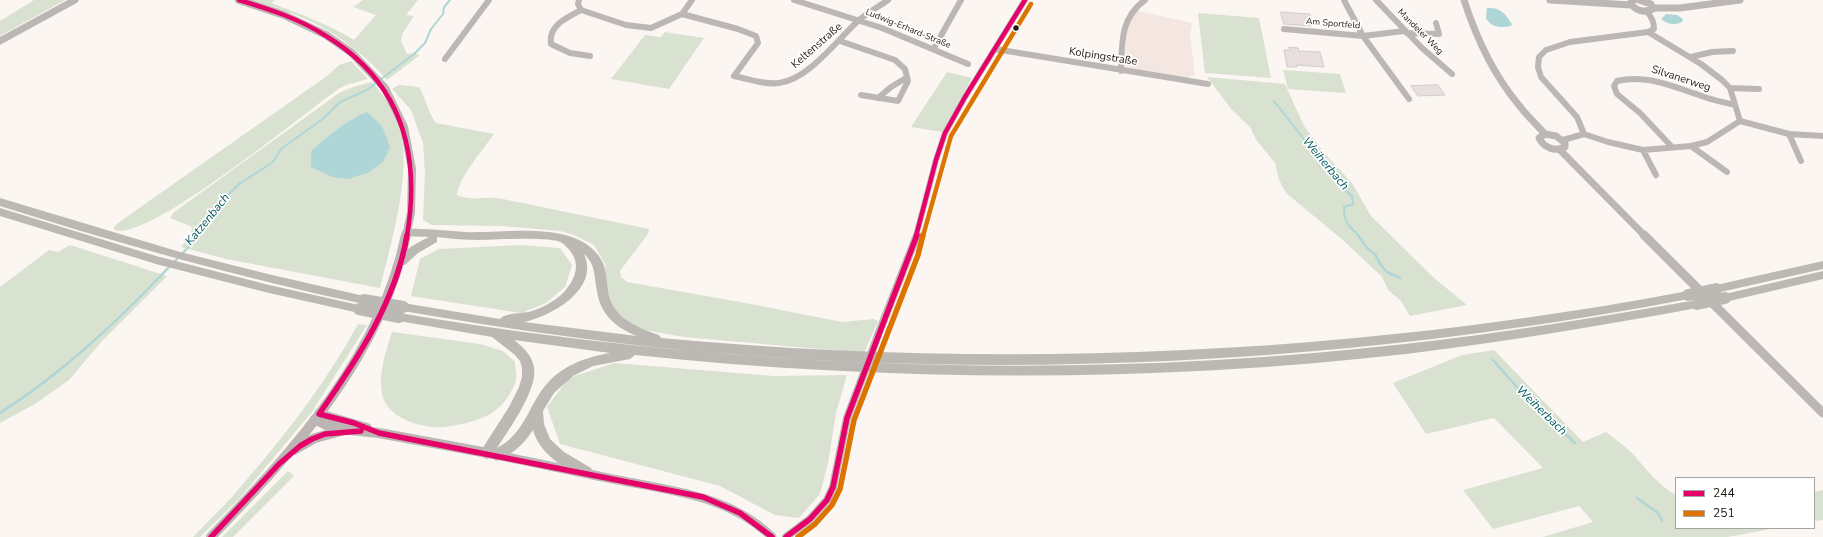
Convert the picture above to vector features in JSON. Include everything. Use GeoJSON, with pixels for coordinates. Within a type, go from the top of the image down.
{"type":"FeatureCollection","features":[{"type":"Feature","properties":{"kind":"highway"},"geometry":{"type":"LineString","coordinates":[[0,202],[159,256]]}},
{"type":"Feature","properties":{"kind":"highway"},"geometry":{"type":"LineString","coordinates":[[0,212],[185,263],[362,305],[646,352],[778,364],[862,368],[997,370],[1123,369],[1360,354],[1464,342],[1599,322],[1697,304],[1823,275]]}},
{"type":"Feature","properties":{"kind":"highway"},"geometry":{"type":"LineString","coordinates":[[407,235],[425,232],[465,236]]}},
{"type":"Feature","properties":{"kind":"highway"},"geometry":{"type":"LineString","coordinates":[[407,235],[434,239],[465,236],[535,236],[558,238],[579,245],[594,257],[601,274],[604,301],[610,312],[620,322],[637,332],[678,346]]}},
{"type":"Feature","properties":{"kind":"highway"},"geometry":{"type":"LineString","coordinates":[[488,327],[539,314],[559,303],[573,289],[580,277],[580,259],[574,249],[558,238]]}},
{"type":"Feature","properties":{"kind":"highway"},"geometry":{"type":"LineString","coordinates":[[401,262],[414,250],[434,239]]}},
{"type":"Feature","properties":{"kind":"highway"},"geometry":{"type":"LineString","coordinates":[[488,327],[678,346],[805,355],[938,359],[1121,358],[1229,353],[1354,343],[1456,332],[1592,313],[1761,280],[1823,265]]}},
{"type":"Feature","properties":{"kind":"highway"},"geometry":{"type":"LineString","coordinates":[[488,327],[520,351],[527,362],[528,375],[523,393],[492,454]]}},
{"type":"Feature","properties":{"kind":"highway"},"geometry":{"type":"LineString","coordinates":[[492,454],[510,448],[522,438],[552,387],[564,375],[579,366],[603,358],[646,352]]}},
{"type":"Feature","properties":{"kind":"highway"},"geometry":{"type":"LineString","coordinates":[[539,408],[539,431],[548,447],[558,456],[586,472]]}},
{"type":"Feature","properties":{"kind":"main road"},"geometry":{"type":"LineString","coordinates":[[211,537],[245,503],[289,453],[343,381],[362,350],[388,298],[401,262],[412,208],[412,156],[408,136],[399,113],[390,97],[370,70],[336,42],[311,27],[282,14],[239,0]]}},
{"type":"Feature","properties":{"kind":"main road"},"geometry":{"type":"LineString","coordinates":[[317,417],[326,426],[345,430],[379,432],[492,454]]}},
{"type":"Feature","properties":{"kind":"main road"},"geometry":{"type":"LineString","coordinates":[[317,417],[354,423],[379,432]]}},
{"type":"Feature","properties":{"kind":"main road"},"geometry":{"type":"LineString","coordinates":[[289,453],[315,438],[345,430]]}},
{"type":"Feature","properties":{"kind":"street"},"geometry":{"type":"LineString","coordinates":[[0,41],[75,0]]}},
{"type":"Feature","properties":{"kind":"street"},"geometry":{"type":"LineString","coordinates":[[445,58],[489,0]]}},
{"type":"Feature","properties":{"kind":"street"},"geometry":{"type":"LineString","coordinates":[[579,0],[578,4],[581,10],[626,25],[651,28],[682,14],[692,0]]}},
{"type":"Feature","properties":{"kind":"street","name":"Ludwig-Erhard-Straße"},"geometry":{"type":"LineString","coordinates":[[794,0],[861,20],[934,48],[968,64]]}},
{"type":"Feature","properties":{"kind":"street","name":"Keltenstraße"},"geometry":{"type":"LineString","coordinates":[[682,14],[743,30],[756,36],[758,43],[734,76],[756,81],[784,82],[797,77],[840,41],[867,13],[888,0]]}},
{"type":"Feature","properties":{"kind":"street"},"geometry":{"type":"LineString","coordinates":[[934,48],[961,0]]}},
{"type":"Feature","properties":{"kind":"street"},"geometry":{"type":"LineString","coordinates":[[786,537],[810,519],[827,500],[833,486],[847,418],[878,335],[912,253],[936,160],[945,133],[965,97],[1025,0]]}},
{"type":"Feature","properties":{"kind":"street"},"geometry":{"type":"LineString","coordinates":[[1344,0],[1363,36],[1409,99]]}},
{"type":"Feature","properties":{"kind":"street","name":"Mandeler Weg"},"geometry":{"type":"LineString","coordinates":[[1376,0],[1406,32],[1439,64],[1452,74]]}},
{"type":"Feature","properties":{"kind":"street"},"geometry":{"type":"LineString","coordinates":[[1464,0],[1469,20],[1489,59],[1514,100],[1545,134]]}},
{"type":"Feature","properties":{"kind":"street"},"geometry":{"type":"LineString","coordinates":[[1550,0],[1602,2],[1633,1],[1638,10],[1647,12],[1652,11],[1653,8]]}},
{"type":"Feature","properties":{"kind":"street"},"geometry":{"type":"LineString","coordinates":[[1643,0],[1653,8],[1680,8],[1740,0]]}},
{"type":"Feature","properties":{"kind":"street"},"geometry":{"type":"LineString","coordinates":[[1121,71],[1122,39],[1128,16],[1140,1]]}},
{"type":"Feature","properties":{"kind":"street"},"geometry":{"type":"LineString","coordinates":[[581,10],[560,22],[551,32],[549,40],[551,44],[558,49],[577,55],[590,56]]}},
{"type":"Feature","properties":{"kind":"street"},"geometry":{"type":"LineString","coordinates":[[1584,134],[1577,117],[1541,77],[1538,67],[1539,57],[1546,50],[1570,42],[1648,32],[1654,29],[1654,25],[1647,12]]}},
{"type":"Feature","properties":{"kind":"street","name":"Am Sportfeld"},"geometry":{"type":"LineString","coordinates":[[1284,29],[1363,36],[1406,32],[1439,34],[1436,23]]}},
{"type":"Feature","properties":{"kind":"street"},"geometry":{"type":"LineString","coordinates":[[1648,32],[1691,57],[1712,72],[1730,88],[1740,121]]}},
{"type":"Feature","properties":{"kind":"street"},"geometry":{"type":"LineString","coordinates":[[840,41],[895,60],[905,69],[906,78],[908,81],[898,101],[861,95]]}},
{"type":"Feature","properties":{"kind":"street","name":"Kolpingstraße"},"geometry":{"type":"LineString","coordinates":[[995,49],[1121,71],[1208,84]]}},
{"type":"Feature","properties":{"kind":"street"},"geometry":{"type":"LineString","coordinates":[[1691,57],[1712,52],[1733,51]]}},
{"type":"Feature","properties":{"kind":"street","name":"Silvanerweg"},"geometry":{"type":"LineString","coordinates":[[1672,147],[1640,113],[1617,94],[1614,86],[1617,81],[1626,77],[1653,79],[1704,97],[1735,105]]}},
{"type":"Feature","properties":{"kind":"street"},"geometry":{"type":"LineString","coordinates":[[878,98],[891,87],[906,78]]}},
{"type":"Feature","properties":{"kind":"street"},"geometry":{"type":"LineString","coordinates":[[1730,88],[1759,89]]}},
{"type":"Feature","properties":{"kind":"street"},"geometry":{"type":"LineString","coordinates":[[1563,140],[1584,134],[1608,142],[1643,150],[1691,146],[1707,142],[1740,121],[1789,134],[1823,136]]}},
{"type":"Feature","properties":{"kind":"street"},"geometry":{"type":"LineString","coordinates":[[1560,150],[1565,147],[1563,140],[1557,136],[1545,134],[1540,136],[1541,143],[1552,149],[1560,150],[1593,185],[1823,413]]}},
{"type":"Feature","properties":{"kind":"street"},"geometry":{"type":"LineString","coordinates":[[1789,134],[1801,161]]}},
{"type":"Feature","properties":{"kind":"street"},"geometry":{"type":"LineString","coordinates":[[1691,146],[1727,172]]}},
{"type":"Feature","properties":{"kind":"street"},"geometry":{"type":"LineString","coordinates":[[1643,150],[1656,176]]}},
{"type":"Feature","properties":{"kind":"street"},"geometry":{"type":"LineString","coordinates":[[492,454],[586,472],[714,500],[747,516],[772,537]]}},
{"type":"Feature","properties":{"kind":"shaded area"},"geometry":{"type":"Polygon","coordinates":[[[1134,10],[1192,23],[1190,34],[1195,76],[1190,76],[1189,80],[1125,68],[1126,35],[1128,23],[1134,10]]]}},
{"type":"Feature","properties":{"kind":"green space"},"geometry":{"type":"Polygon","coordinates":[[[34,0],[65,0],[0,36],[0,21],[34,0]]]}},
{"type":"Feature","properties":{"kind":"green space"},"geometry":{"type":"Polygon","coordinates":[[[251,0],[275,0],[271,3],[324,24],[354,40],[376,15],[353,7],[363,0],[418,0],[406,15],[414,16],[403,33],[401,41],[407,54],[414,53],[420,55],[387,80],[354,48],[307,19],[251,0]]]}},
{"type":"Feature","properties":{"kind":"green space"},"geometry":{"type":"Polygon","coordinates":[[[1198,13],[1259,18],[1271,78],[1205,73],[1198,13]]]}},
{"type":"Feature","properties":{"kind":"green space"},"geometry":{"type":"Polygon","coordinates":[[[665,32],[704,38],[669,89],[611,79],[645,35],[661,37],[665,32]]]}},
{"type":"Feature","properties":{"kind":"green space"},"geometry":{"type":"Polygon","coordinates":[[[351,61],[368,79],[340,88],[262,147],[192,197],[160,216],[133,228],[115,230],[114,227],[118,223],[327,76],[339,65],[351,61]]]}},
{"type":"Feature","properties":{"kind":"green space"},"geometry":{"type":"Polygon","coordinates":[[[1283,70],[1340,74],[1346,93],[1288,89],[1283,70]]]}},
{"type":"Feature","properties":{"kind":"green space"},"geometry":{"type":"Polygon","coordinates":[[[947,72],[972,78],[942,132],[911,127],[947,72]]]}},
{"type":"Feature","properties":{"kind":"green space"},"geometry":{"type":"Polygon","coordinates":[[[1207,77],[1285,84],[1304,126],[1326,155],[1352,183],[1371,216],[1433,277],[1467,305],[1410,316],[1401,301],[1388,290],[1382,277],[1344,241],[1286,193],[1279,180],[1275,163],[1257,141],[1250,127],[1232,110],[1207,77]]]}},
{"type":"Feature","properties":{"kind":"green space"},"geometry":{"type":"Polygon","coordinates":[[[372,82],[389,104],[398,122],[403,147],[402,187],[399,208],[380,288],[226,259],[181,247],[191,236],[192,227],[170,218],[173,213],[339,93],[353,87],[372,82]],[[356,116],[311,151],[311,166],[332,177],[356,116]]]}},
{"type":"Feature","properties":{"kind":"green space"},"geometry":{"type":"Polygon","coordinates":[[[399,85],[419,87],[436,123],[494,134],[466,173],[458,189],[457,195],[472,198],[498,198],[649,229],[648,234],[620,271],[621,277],[627,282],[842,322],[874,319],[878,321],[864,353],[684,337],[644,330],[628,323],[612,307],[607,286],[605,264],[594,245],[574,235],[560,231],[503,226],[432,225],[423,220],[425,172],[423,143],[411,110],[392,89],[399,85]]]}},
{"type":"Feature","properties":{"kind":"green space"},"geometry":{"type":"Polygon","coordinates":[[[70,245],[167,276],[102,341],[69,380],[35,404],[0,423],[0,287],[49,250],[58,252],[70,245]]]}},
{"type":"Feature","properties":{"kind":"green space"},"geometry":{"type":"Polygon","coordinates":[[[521,245],[560,248],[572,265],[565,287],[546,303],[521,313],[411,296],[420,259],[439,249],[521,245]]]}},
{"type":"Feature","properties":{"kind":"green space"},"geometry":{"type":"Polygon","coordinates":[[[358,324],[367,325],[312,412],[238,500],[200,537],[193,537],[231,498],[283,436],[315,393],[358,324]]]}},
{"type":"Feature","properties":{"kind":"green space"},"geometry":{"type":"Polygon","coordinates":[[[392,332],[480,344],[503,351],[515,362],[516,378],[513,389],[504,402],[488,415],[455,426],[425,426],[401,418],[389,408],[382,394],[381,386],[385,355],[392,332]]]}},
{"type":"Feature","properties":{"kind":"green space"},"geometry":{"type":"Polygon","coordinates":[[[1494,350],[1583,442],[1606,432],[1630,451],[1658,482],[1675,494],[1675,529],[1771,529],[1727,537],[1543,537],[1593,522],[1579,506],[1493,529],[1463,490],[1543,468],[1494,418],[1426,434],[1393,383],[1462,355],[1494,350]]]}},
{"type":"Feature","properties":{"kind":"green space"},"geometry":{"type":"Polygon","coordinates":[[[614,363],[774,376],[847,375],[836,413],[828,463],[820,494],[799,518],[775,515],[720,486],[560,444],[547,407],[569,378],[614,363]]]}},
{"type":"Feature","properties":{"kind":"green space"},"geometry":{"type":"Polygon","coordinates":[[[288,471],[294,476],[233,537],[222,537],[288,471]]]}},
{"type":"Feature","properties":{"kind":"green space"},"geometry":{"type":"Polygon","coordinates":[[[1823,490],[1823,520],[1815,521],[1815,492],[1823,490]]]}},
{"type":"Feature","properties":{"kind":"water"},"geometry":{"type":"Polygon","coordinates":[[[1487,8],[1492,8],[1502,12],[1512,24],[1511,26],[1500,27],[1491,24],[1486,18],[1487,8]]]}},
{"type":"Feature","properties":{"kind":"water"},"geometry":{"type":"Polygon","coordinates":[[[1666,14],[1677,15],[1683,19],[1682,22],[1671,24],[1666,22],[1661,19],[1666,14]]]}},
{"type":"Feature","properties":{"kind":"water"},"geometry":{"type":"Polygon","coordinates":[[[367,112],[382,126],[390,147],[383,162],[368,173],[348,179],[332,177],[311,167],[311,151],[345,124],[367,112]]]}},
{"type":"Feature","properties":{"kind":"building"},"geometry":{"type":"Polygon","coordinates":[[[1281,12],[1310,14],[1312,26],[1284,24],[1281,12]]]}},
{"type":"Feature","properties":{"kind":"building"},"geometry":{"type":"Polygon","coordinates":[[[1289,47],[1298,48],[1299,51],[1320,52],[1324,67],[1296,65],[1297,67],[1287,67],[1284,50],[1290,50],[1289,47]]]}},
{"type":"Feature","properties":{"kind":"building"},"geometry":{"type":"Polygon","coordinates":[[[1438,85],[1445,95],[1418,96],[1411,86],[1438,85]]]}},
{"type":"Feature","properties":{"kind":"waterway","name":"Katzenbach"},"geometry":{"type":"LineString","coordinates":[[199,236],[219,204],[239,184],[273,162],[281,149],[324,118],[340,102],[367,90],[414,54],[425,43],[431,29],[443,14],[444,7],[450,0]]}},
{"type":"Feature","properties":{"kind":"waterway","name":"Weiherbach"},"geometry":{"type":"LineString","coordinates":[[1274,101],[1340,185],[1352,196],[1353,204],[1344,207],[1345,217],[1350,227],[1358,235]]}},
{"type":"Feature","properties":{"kind":"waterway","name":"Katzenbach"},"geometry":{"type":"LineString","coordinates":[[174,262],[200,235]]}},
{"type":"Feature","properties":{"kind":"waterway","name":"Weiherbach"},"geometry":{"type":"LineString","coordinates":[[1358,235],[1367,248],[1375,254],[1380,264],[1387,272],[1400,278]]}},
{"type":"Feature","properties":{"kind":"waterway","name":"Katzenbach"},"geometry":{"type":"LineString","coordinates":[[0,413],[24,397],[90,345],[170,266]]}},
{"type":"Feature","properties":{"kind":"waterway","name":"Weiherbach"},"geometry":{"type":"LineString","coordinates":[[1493,360],[1522,393],[1575,443]]}},
{"type":"Feature","properties":{"kind":"waterway","name":"Weiherbach"},"geometry":{"type":"LineString","coordinates":[[1637,498],[1658,513],[1662,521]]}},
{"type":"Feature","properties":{"kind":"transit line","name":"244"},"geometry":{"type":"LineString","coordinates":[[239,0],[298,21],[339,43],[351,53],[377,80],[396,110],[407,142],[412,176],[411,210],[405,245],[395,280],[381,313],[360,352],[319,414],[354,423],[379,433],[703,497],[740,513],[772,537]]}},
{"type":"Feature","properties":{"kind":"transit line","name":"244"},"geometry":{"type":"LineString","coordinates":[[786,537],[810,519],[827,500],[833,487],[847,418],[911,253],[923,215],[936,160],[945,133],[965,97],[1025,0]]}},
{"type":"Feature","properties":{"kind":"transit line","name":"251"},"geometry":{"type":"LineString","coordinates":[[798,537],[815,524],[832,505],[840,489],[854,420],[918,255],[951,136],[1031,4]]}},
{"type":"Feature","properties":{"kind":"transit line","name":"244"},"geometry":{"type":"LineString","coordinates":[[211,537],[279,464],[300,446],[325,434],[342,431],[361,431]]}}]}
